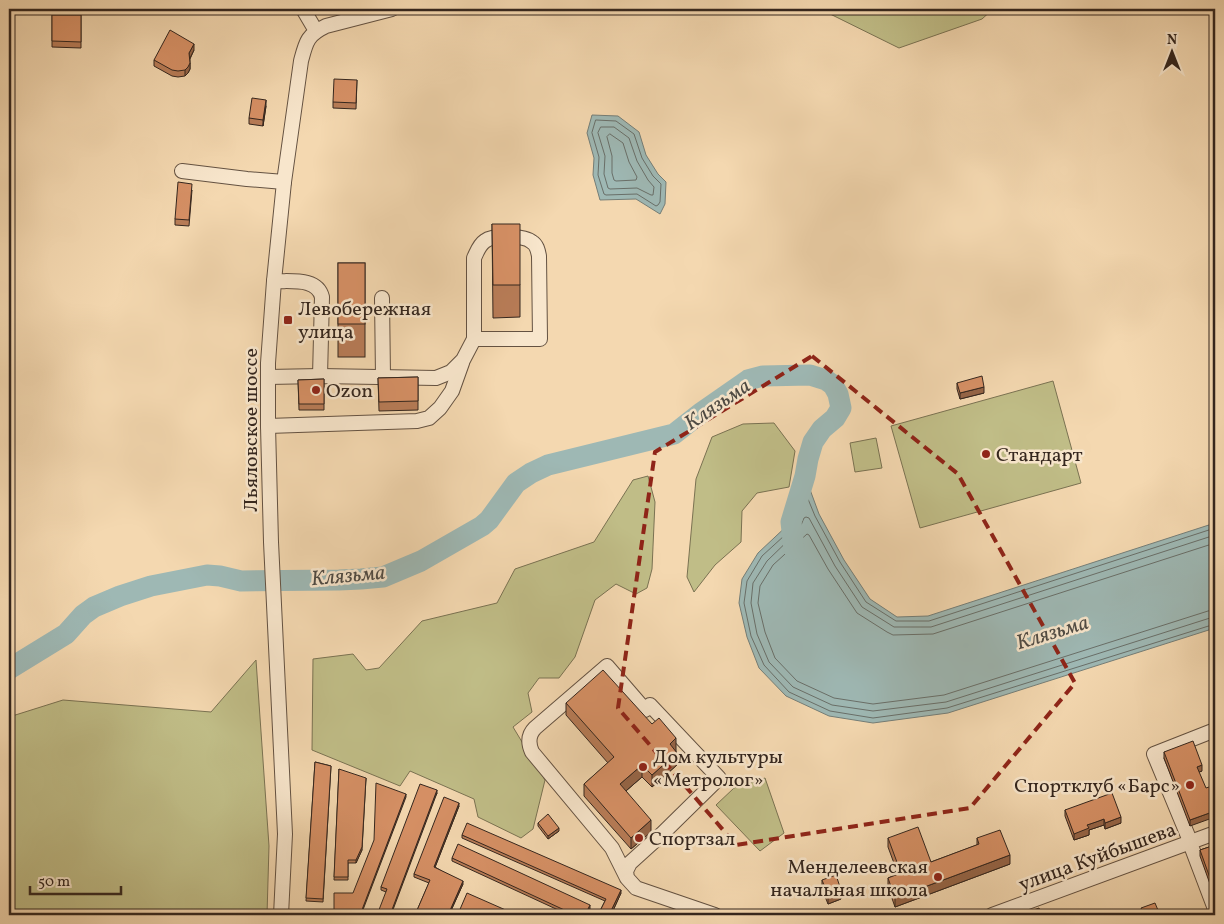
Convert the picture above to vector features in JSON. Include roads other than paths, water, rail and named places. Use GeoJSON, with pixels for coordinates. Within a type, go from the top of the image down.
{"type":"FeatureCollection","features":[{"type":"Feature","properties":{"kind":"street"},"geometry":{"type":"LineString","coordinates":[[303,9],[316,31],[326,26],[392,9]]}},
{"type":"Feature","properties":{"kind":"street","name":"Льяловское шоссе"},"geometry":{"type":"LineString","coordinates":[[281,915],[285,834],[270,542],[268,378],[274,281],[284,182],[301,61],[309,37],[316,31]]}},
{"type":"Feature","properties":{"kind":"street"},"geometry":{"type":"LineString","coordinates":[[182,171],[284,182]]}},
{"type":"Feature","properties":{"kind":"street"},"geometry":{"type":"LineString","coordinates":[[268,426],[417,421],[430,418],[452,391],[463,360],[474,339],[474,258],[479,247],[486,240],[496,237],[519,237],[533,242],[540,256],[540,339],[474,339]]}},
{"type":"Feature","properties":{"kind":"street"},"geometry":{"type":"LineString","coordinates":[[274,281],[305,282],[320,290],[322,297],[320,376]]}},
{"type":"Feature","properties":{"kind":"street"},"geometry":{"type":"LineString","coordinates":[[382,298],[382,377]]}},
{"type":"Feature","properties":{"kind":"street"},"geometry":{"type":"LineString","coordinates":[[268,378],[320,376],[436,378],[451,372],[463,360]]}},
{"type":"Feature","properties":{"kind":"street"},"geometry":{"type":"LineString","coordinates":[[627,878],[626,870],[630,863],[719,778],[650,705],[645,710],[607,666],[530,732],[529,746],[612,848],[627,878],[636,888],[715,915]]}},
{"type":"Feature","properties":{"kind":"street"},"geometry":{"type":"LineString","coordinates":[[1215,730],[1154,754],[1189,839],[1215,910]]}},
{"type":"Feature","properties":{"kind":"street","name":"улица Куйбышева"},"geometry":{"type":"LineString","coordinates":[[992,915],[1189,839],[1215,834]]}},
{"type":"Feature","properties":{"kind":"street"},"geometry":{"type":"LineString","coordinates":[[1034,900],[1040,915]]}},
{"type":"Feature","properties":{"kind":"water"},"geometry":{"type":"Polygon","coordinates":[[[592,115],[618,116],[639,132],[646,155],[658,174],[666,182],[665,204],[660,214],[636,199],[600,200],[593,175],[594,158],[587,133],[592,115]]]}},
{"type":"Feature","properties":{"kind":"water"},"geometry":{"type":"Polygon","coordinates":[[[805,476],[819,514],[844,560],[870,599],[897,617],[928,616],[1215,523],[1215,628],[948,713],[873,723],[829,716],[786,696],[759,668],[747,637],[739,603],[742,579],[758,553],[791,522],[805,476]]]}},
{"type":"Feature","properties":{"kind":"waterway","name":"Клязьма"},"geometry":{"type":"LineString","coordinates":[[9,669],[66,634],[83,615],[94,607],[151,586],[207,575],[241,581],[339,580],[383,577],[421,561],[482,526],[489,520],[516,483],[531,473],[548,465],[674,434],[748,380],[763,376],[810,375],[826,380],[833,385],[838,394],[841,408],[835,418],[822,429],[813,442],[791,522],[794,549]]}},
{"type":"Feature","properties":{"kind":"place","name":"Левобережная улица"},"geometry":{"type":"Point","coordinates":[288,320]}},
{"type":"Feature","properties":{"kind":"place","name":"Ozon"},"geometry":{"type":"Point","coordinates":[316,390]}},
{"type":"Feature","properties":{"kind":"place","name":"Стандарт"},"geometry":{"type":"Point","coordinates":[986,454]}},
{"type":"Feature","properties":{"kind":"place","name":"Дом культуры «Метролог»"},"geometry":{"type":"Point","coordinates":[643,767]}},
{"type":"Feature","properties":{"kind":"place","name":"Спортклуб «Барс»"},"geometry":{"type":"Point","coordinates":[1190,785]}},
{"type":"Feature","properties":{"kind":"place","name":"Спортзал"},"geometry":{"type":"Point","coordinates":[639,838]}},
{"type":"Feature","properties":{"kind":"place","name":"Менделеевская начальная школа"},"geometry":{"type":"Point","coordinates":[938,877]}}]}
